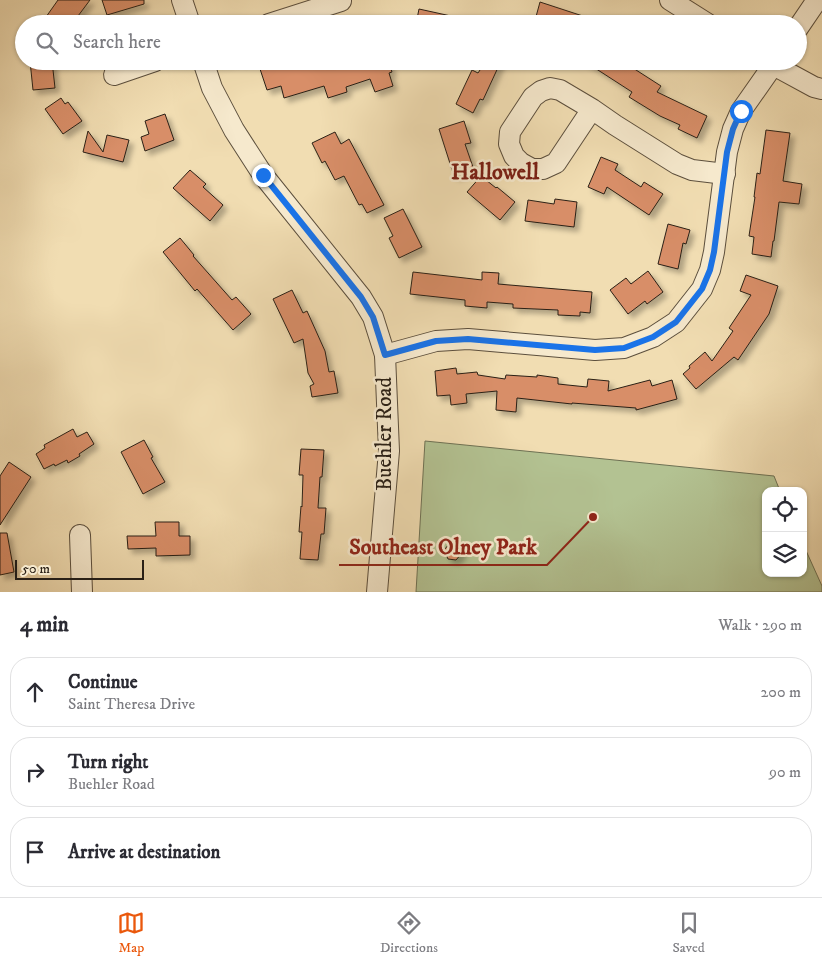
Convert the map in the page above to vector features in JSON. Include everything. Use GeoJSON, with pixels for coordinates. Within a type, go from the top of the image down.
{"type":"FeatureCollection","features":[{"type":"Feature","properties":{"kind":"street"},"geometry":{"type":"LineString","coordinates":[[182,0],[187,15]]}},
{"type":"Feature","properties":{"kind":"street"},"geometry":{"type":"LineString","coordinates":[[670,0],[694,15]]}},
{"type":"Feature","properties":{"kind":"street"},"geometry":{"type":"LineString","coordinates":[[807,15],[817,0]]}},
{"type":"Feature","properties":{"kind":"street"},"geometry":{"type":"LineString","coordinates":[[297,15],[341,1]]}},
{"type":"Feature","properties":{"kind":"street"},"geometry":{"type":"LineString","coordinates":[[114,75],[129,70]]}},
{"type":"Feature","properties":{"kind":"street","name":"Buehler Road"},"geometry":{"type":"LineString","coordinates":[[206,70],[212,88],[234,130],[263,175],[361,297],[373,317],[385,355],[389,451],[377,592]]}},
{"type":"Feature","properties":{"kind":"street"},"geometry":{"type":"LineString","coordinates":[[385,355],[436,341],[468,339],[595,350],[624,348],[653,337],[676,322],[702,289],[710,270],[727,152],[733,129],[741,111],[767,70]]}},
{"type":"Feature","properties":{"kind":"street"},"geometry":{"type":"LineString","coordinates":[[784,70],[814,87],[822,89]]}},
{"type":"Feature","properties":{"kind":"street"},"geometry":{"type":"LineString","coordinates":[[592,109],[677,164],[692,170],[725,174]]}},
{"type":"Feature","properties":{"kind":"street"},"geometry":{"type":"LineString","coordinates":[[80,535],[82,592]]}},
{"type":"Feature","properties":{"kind":"green space"},"geometry":{"type":"Polygon","coordinates":[[[425,441],[774,476],[778,487],[762,487],[762,577],[807,577],[807,553],[822,586],[822,592],[416,592],[425,441]]]}},
{"type":"Feature","properties":{"kind":"building"},"geometry":{"type":"Polygon","coordinates":[[[58,0],[90,0],[79,15],[47,15],[58,0]]]}},
{"type":"Feature","properties":{"kind":"building"},"geometry":{"type":"Polygon","coordinates":[[[102,0],[144,0],[144,4],[107,15],[102,0]]]}},
{"type":"Feature","properties":{"kind":"building"},"geometry":{"type":"Polygon","coordinates":[[[540,2],[580,15],[536,15],[540,2]]]}},
{"type":"Feature","properties":{"kind":"building"},"geometry":{"type":"Polygon","coordinates":[[[419,9],[446,15],[418,15],[419,9]]]}},
{"type":"Feature","properties":{"kind":"building"},"geometry":{"type":"Polygon","coordinates":[[[31,70],[53,70],[55,88],[33,90],[31,70]]]}},
{"type":"Feature","properties":{"kind":"building"},"geometry":{"type":"Polygon","coordinates":[[[260,70],[391,70],[392,72],[389,73],[393,86],[375,92],[370,79],[346,87],[347,92],[328,98],[324,86],[284,98],[281,86],[267,90],[260,70]]]}},
{"type":"Feature","properties":{"kind":"building"},"geometry":{"type":"Polygon","coordinates":[[[472,70],[478,73],[480,70],[497,70],[483,100],[480,99],[473,113],[456,104],[472,70]]]}},
{"type":"Feature","properties":{"kind":"building"},"geometry":{"type":"Polygon","coordinates":[[[598,70],[636,70],[661,86],[657,92],[707,116],[697,138],[678,129],[680,125],[660,116],[629,97],[632,92],[598,70]]]}},
{"type":"Feature","properties":{"kind":"building"},"geometry":{"type":"Polygon","coordinates":[[[61,98],[65,104],[68,102],[82,121],[63,134],[45,109],[61,98]]]}},
{"type":"Feature","properties":{"kind":"building"},"geometry":{"type":"Polygon","coordinates":[[[165,114],[174,140],[145,151],[141,137],[149,134],[145,121],[165,114]]]}},
{"type":"Feature","properties":{"kind":"building"},"geometry":{"type":"Polygon","coordinates":[[[464,121],[471,143],[465,144],[474,170],[454,176],[439,129],[464,121]]]}},
{"type":"Feature","properties":{"kind":"building"},"geometry":{"type":"Polygon","coordinates":[[[766,130],[790,133],[783,181],[802,184],[799,204],[779,202],[771,257],[752,254],[754,237],[749,236],[757,173],[760,174],[766,130]]]}},
{"type":"Feature","properties":{"kind":"building"},"geometry":{"type":"Polygon","coordinates":[[[88,131],[103,152],[107,135],[129,140],[123,162],[83,152],[88,131]]]}},
{"type":"Feature","properties":{"kind":"building"},"geometry":{"type":"Polygon","coordinates":[[[335,132],[341,144],[349,139],[384,205],[367,213],[362,204],[359,205],[344,176],[335,180],[325,161],[322,163],[312,143],[335,132]]]}},
{"type":"Feature","properties":{"kind":"building"},"geometry":{"type":"Polygon","coordinates":[[[601,157],[618,164],[615,170],[641,187],[644,182],[663,194],[649,215],[607,187],[604,194],[588,187],[601,157]]]}},
{"type":"Feature","properties":{"kind":"building"},"geometry":{"type":"Polygon","coordinates":[[[190,170],[206,184],[203,187],[223,205],[210,221],[173,188],[190,170]]]}},
{"type":"Feature","properties":{"kind":"building"},"geometry":{"type":"Polygon","coordinates":[[[481,176],[515,202],[500,220],[467,192],[481,176]]]}},
{"type":"Feature","properties":{"kind":"building"},"geometry":{"type":"Polygon","coordinates":[[[555,199],[577,202],[574,227],[525,221],[528,200],[554,204],[555,199]]]}},
{"type":"Feature","properties":{"kind":"building"},"geometry":{"type":"Polygon","coordinates":[[[403,209],[422,247],[399,258],[389,238],[393,236],[384,218],[403,209]]]}},
{"type":"Feature","properties":{"kind":"building"},"geometry":{"type":"Polygon","coordinates":[[[668,224],[690,230],[686,244],[683,243],[678,269],[658,264],[668,224]]]}},
{"type":"Feature","properties":{"kind":"building"},"geometry":{"type":"Polygon","coordinates":[[[180,238],[193,256],[232,300],[236,297],[251,314],[233,330],[197,289],[195,291],[163,252],[180,238]]]}},
{"type":"Feature","properties":{"kind":"building"},"geometry":{"type":"Polygon","coordinates":[[[648,271],[663,292],[647,304],[645,301],[628,314],[610,290],[626,278],[631,284],[648,271]]]}},
{"type":"Feature","properties":{"kind":"building"},"geometry":{"type":"Polygon","coordinates":[[[413,272],[482,280],[482,272],[499,273],[498,284],[592,292],[590,313],[580,312],[580,316],[558,315],[558,310],[513,308],[513,304],[487,302],[487,308],[465,306],[465,300],[410,294],[413,272]]]}},
{"type":"Feature","properties":{"kind":"building"},"geometry":{"type":"Polygon","coordinates":[[[746,275],[778,286],[769,314],[738,360],[734,357],[696,389],[683,374],[705,352],[712,361],[733,331],[729,328],[751,295],[740,291],[746,275]]]}},
{"type":"Feature","properties":{"kind":"building"},"geometry":{"type":"Polygon","coordinates":[[[292,290],[303,313],[307,311],[325,351],[329,372],[334,371],[338,393],[312,397],[310,386],[314,384],[308,373],[303,339],[294,343],[273,299],[292,290]]]}},
{"type":"Feature","properties":{"kind":"building"},"geometry":{"type":"Polygon","coordinates":[[[456,368],[457,374],[477,372],[478,375],[505,379],[506,375],[537,377],[537,375],[558,378],[558,384],[587,387],[588,379],[609,381],[608,391],[650,380],[652,386],[672,380],[677,399],[636,410],[636,408],[517,398],[516,412],[496,410],[497,391],[466,394],[467,403],[451,405],[450,395],[437,396],[435,371],[456,368]]]}},
{"type":"Feature","properties":{"kind":"building"},"geometry":{"type":"Polygon","coordinates":[[[73,429],[77,437],[87,432],[94,444],[68,463],[67,460],[44,469],[36,454],[45,448],[44,445],[73,429]]]}},
{"type":"Feature","properties":{"kind":"building"},"geometry":{"type":"Polygon","coordinates":[[[144,440],[153,457],[151,458],[165,482],[143,494],[121,452],[144,440]]]}},
{"type":"Feature","properties":{"kind":"building"},"geometry":{"type":"Polygon","coordinates":[[[301,449],[324,450],[318,508],[326,508],[324,534],[321,534],[318,560],[300,559],[302,532],[299,532],[303,475],[299,475],[301,449]]]}},
{"type":"Feature","properties":{"kind":"building"},"geometry":{"type":"Polygon","coordinates":[[[9,462],[31,477],[0,525],[0,476],[9,462]]]}},
{"type":"Feature","properties":{"kind":"building"},"geometry":{"type":"Polygon","coordinates":[[[155,522],[179,522],[179,536],[190,536],[190,555],[156,556],[156,548],[128,549],[127,536],[156,536],[155,522]]]}},
{"type":"Feature","properties":{"kind":"building"},"geometry":{"type":"Polygon","coordinates":[[[0,533],[7,533],[14,572],[0,575],[0,533]]]}},
{"type":"Feature","properties":{"kind":"building"},"geometry":{"type":"Polygon","coordinates":[[[450,543],[459,545],[462,553],[456,560],[448,559],[444,550],[450,543]]]}},
{"type":"Feature","properties":{"kind":"place","name":"Southeast Olney Park"},"geometry":{"type":"Point","coordinates":[593,517]}},
{"type":"Feature","properties":{"kind":"district","name":"Hallowell"},"geometry":{"type":"Point","coordinates":[495,172]}},
{"type":"Feature","properties":{"kind":"route"},"geometry":{"type":"LineString","coordinates":[[263,175],[361,297],[373,317],[385,355],[436,341],[468,339],[595,350],[624,348],[653,337],[676,322],[702,289],[710,270],[714,252],[727,152],[733,129],[741,111]]}}]}
